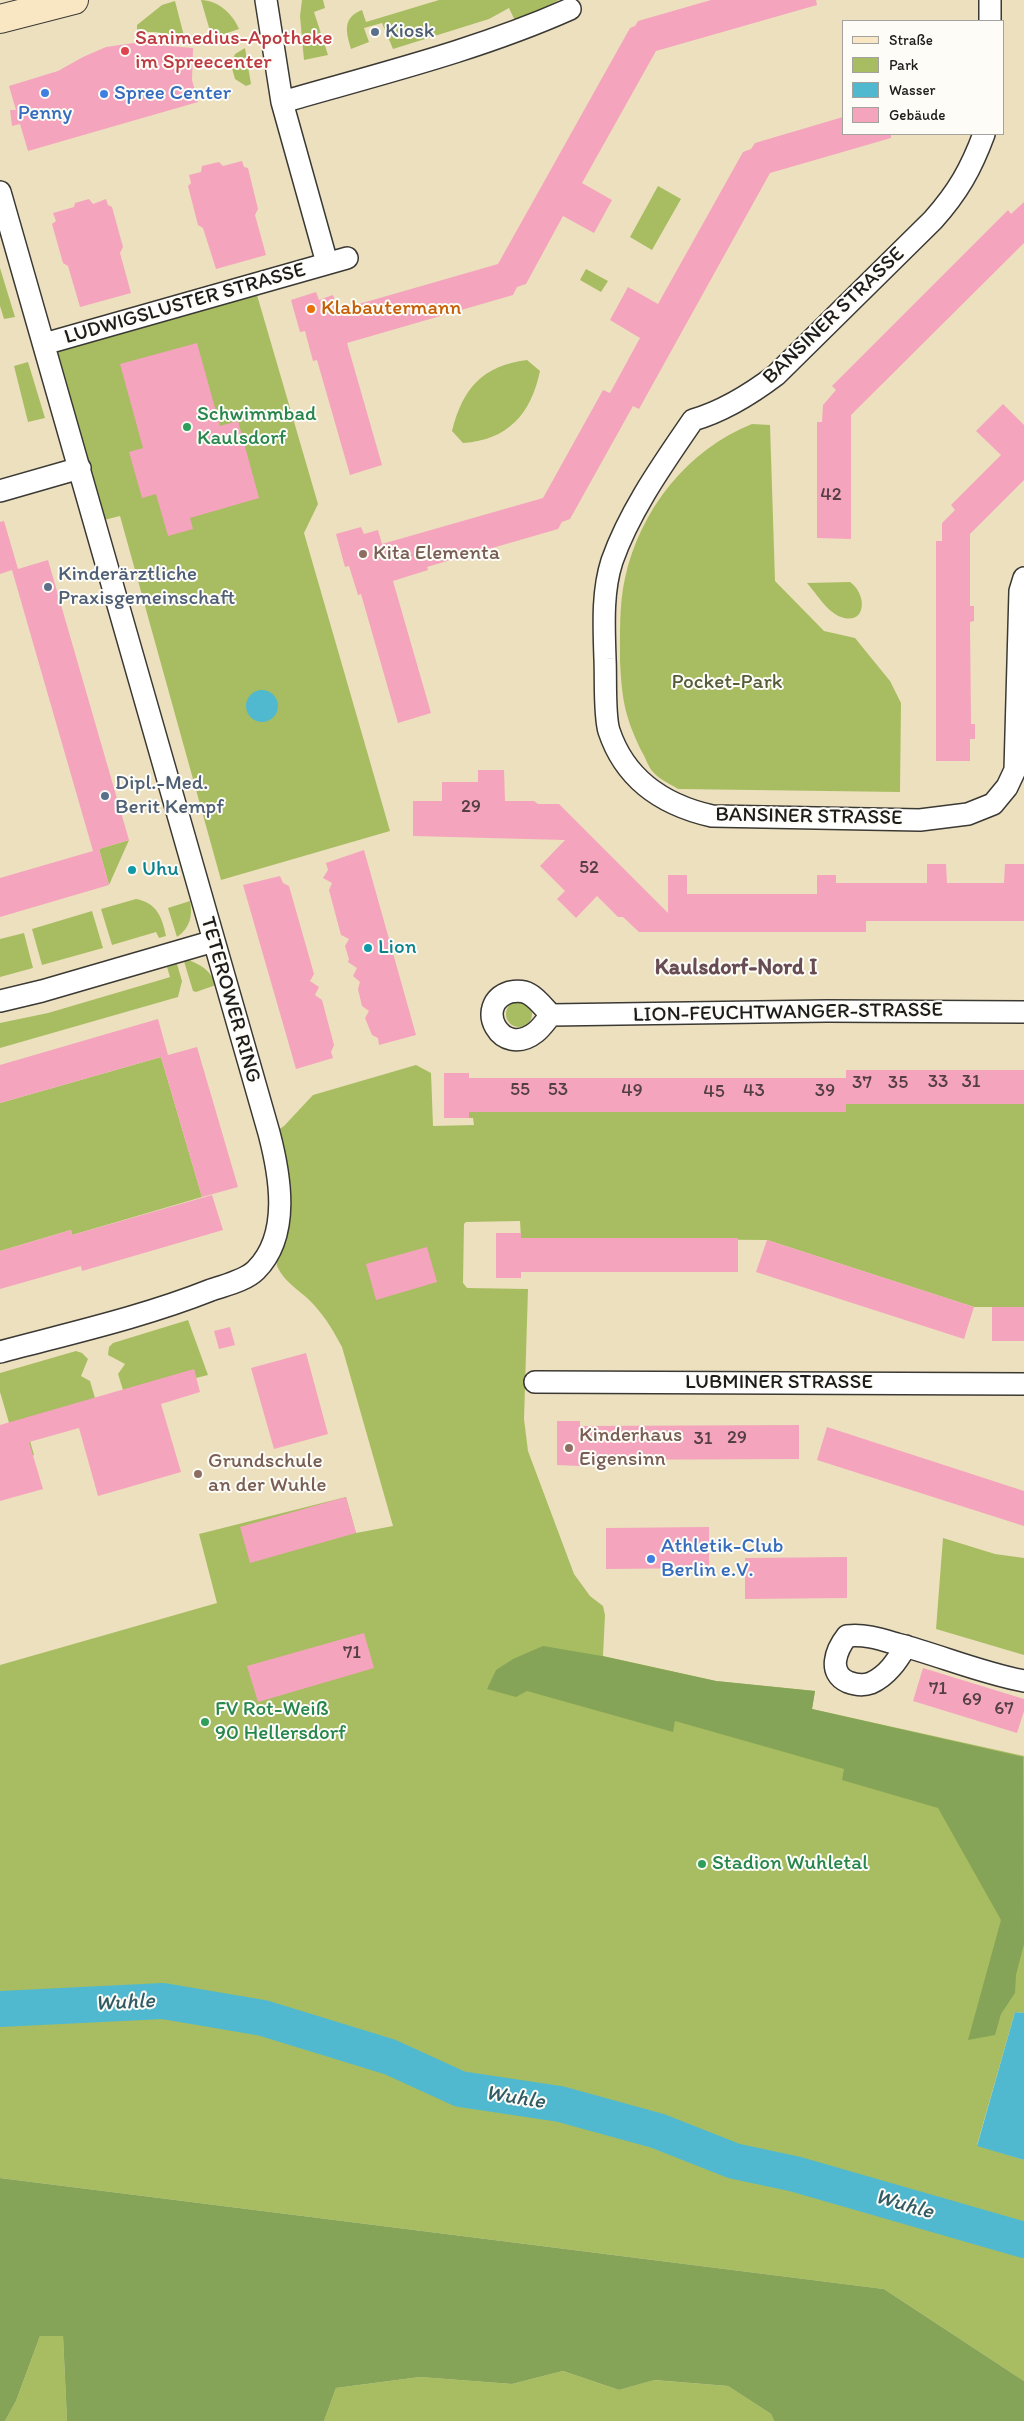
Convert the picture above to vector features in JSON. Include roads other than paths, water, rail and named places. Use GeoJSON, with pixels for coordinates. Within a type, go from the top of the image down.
{"type":"FeatureCollection","features":[{"type":"Feature","properties":{"kind":"main road"},"geometry":{"type":"LineString","coordinates":[[0,19],[74,0]]}},
{"type":"Feature","properties":{"kind":"street","name":"LUDWIGSLUSTER STRASSE"},"geometry":{"type":"LineString","coordinates":[[44,344],[337,261],[282,102],[266,0]]}},
{"type":"Feature","properties":{"kind":"street"},"geometry":{"type":"LineString","coordinates":[[990,0],[990,20]]}},
{"type":"Feature","properties":{"kind":"street"},"geometry":{"type":"LineString","coordinates":[[282,102],[428,61],[576,8]]}},
{"type":"Feature","properties":{"kind":"street","name":"BANSINER STRASSE"},"geometry":{"type":"LineString","coordinates":[[984,135],[965,180],[954,197],[933,220],[781,371],[755,391],[712,414],[693,420],[658,471],[634,513],[612,561],[605,594],[604,628],[608,729],[627,768],[648,788],[672,803],[691,811],[712,816],[920,820],[978,810],[993,804],[1007,787],[1015,770],[1020,591],[1024,578]]}},
{"type":"Feature","properties":{"kind":"street","name":"TETEROWER RING"},"geometry":{"type":"LineString","coordinates":[[0,192],[214,941],[275,1158],[281,1187],[280,1207],[270,1249],[256,1271],[241,1279],[176,1304],[0,1352]]}},
{"type":"Feature","properties":{"kind":"street"},"geometry":{"type":"LineString","coordinates":[[0,491],[80,468]]}},
{"type":"Feature","properties":{"kind":"street"},"geometry":{"type":"LineString","coordinates":[[0,1001],[42,991],[214,941]]}},
{"type":"Feature","properties":{"kind":"street","name":"LION-FEUCHTWANGER-STRASSE"},"geometry":{"type":"LineString","coordinates":[[551,1015],[827,1011],[1024,1012]]}},
{"type":"Feature","properties":{"kind":"street","name":"LUBMINER STRASSE"},"geometry":{"type":"LineString","coordinates":[[535,1382],[1024,1384]]}},
{"type":"Feature","properties":{"kind":"street"},"geometry":{"type":"LineString","coordinates":[[906,1646],[1024,1681]]}},
{"type":"Feature","properties":{"kind":"water"},"geometry":{"type":"Polygon","coordinates":[[[262,690],[274,694],[278,706],[274,718],[262,722],[250,718],[246,706],[250,694],[262,690]]]}},
{"type":"Feature","properties":{"kind":"water"},"geometry":{"type":"Polygon","coordinates":[[[1015,2012],[1024,2013],[1024,2160],[977,2146],[1015,2012]]]}},
{"type":"Feature","properties":{"kind":"waterway","name":"Wuhle"},"geometry":{"type":"LineString","coordinates":[[0,2009],[163,2001],[263,2018],[390,2057],[460,2089],[560,2104],[658,2131],[734,2161],[795,2174],[1024,2240]]}},
{"type":"Feature","properties":{"kind":"place","name":"Kiosk"},"geometry":{"type":"Point","coordinates":[375,32]}},
{"type":"Feature","properties":{"kind":"place","name":"Sanimedius-Apotheke im Spreecenter"},"geometry":{"type":"Point","coordinates":[125,51]}},
{"type":"Feature","properties":{"kind":"place","name":"Penny"},"geometry":{"type":"Point","coordinates":[45,93]}},
{"type":"Feature","properties":{"kind":"place","name":"Spree Center"},"geometry":{"type":"Point","coordinates":[104,94]}},
{"type":"Feature","properties":{"kind":"place","name":"Klabautermann"},"geometry":{"type":"Point","coordinates":[311,309]}},
{"type":"Feature","properties":{"kind":"place","name":"Schwimmbad Kaulsdorf"},"geometry":{"type":"Point","coordinates":[187,427]}},
{"type":"Feature","properties":{"kind":"place","name":"Kita Elementa"},"geometry":{"type":"Point","coordinates":[363,554]}},
{"type":"Feature","properties":{"kind":"place","name":"Kinderärztliche Praxisgemeinschaft"},"geometry":{"type":"Point","coordinates":[48,587]}},
{"type":"Feature","properties":{"kind":"place","name":"Dipl.-Med. Berit Kempf"},"geometry":{"type":"Point","coordinates":[105,796]}},
{"type":"Feature","properties":{"kind":"place","name":"Uhu"},"geometry":{"type":"Point","coordinates":[132,870]}},
{"type":"Feature","properties":{"kind":"place","name":"Lion"},"geometry":{"type":"Point","coordinates":[368,948]}},
{"type":"Feature","properties":{"kind":"place","name":"Kinderhaus Eigensinn"},"geometry":{"type":"Point","coordinates":[569,1448]}},
{"type":"Feature","properties":{"kind":"place","name":"Grundschule an der Wuhle"},"geometry":{"type":"Point","coordinates":[198,1474]}},
{"type":"Feature","properties":{"kind":"place","name":"Athletik-Club Berlin e.V."},"geometry":{"type":"Point","coordinates":[651,1559]}},
{"type":"Feature","properties":{"kind":"place","name":"FV Rot-Weiß 90 Hellersdorf"},"geometry":{"type":"Point","coordinates":[205,1722]}},
{"type":"Feature","properties":{"kind":"place","name":"Stadion Wuhletal"},"geometry":{"type":"Point","coordinates":[702,1864]}},
{"type":"Feature","properties":{"kind":"district","name":"Kaulsdorf-Nord I"},"geometry":{"type":"Point","coordinates":[736,968]}},
{"type":"Feature","properties":{"kind":"park label","name":"Pocket-Park"},"geometry":{"type":"Point","coordinates":[727,683]}}]}
